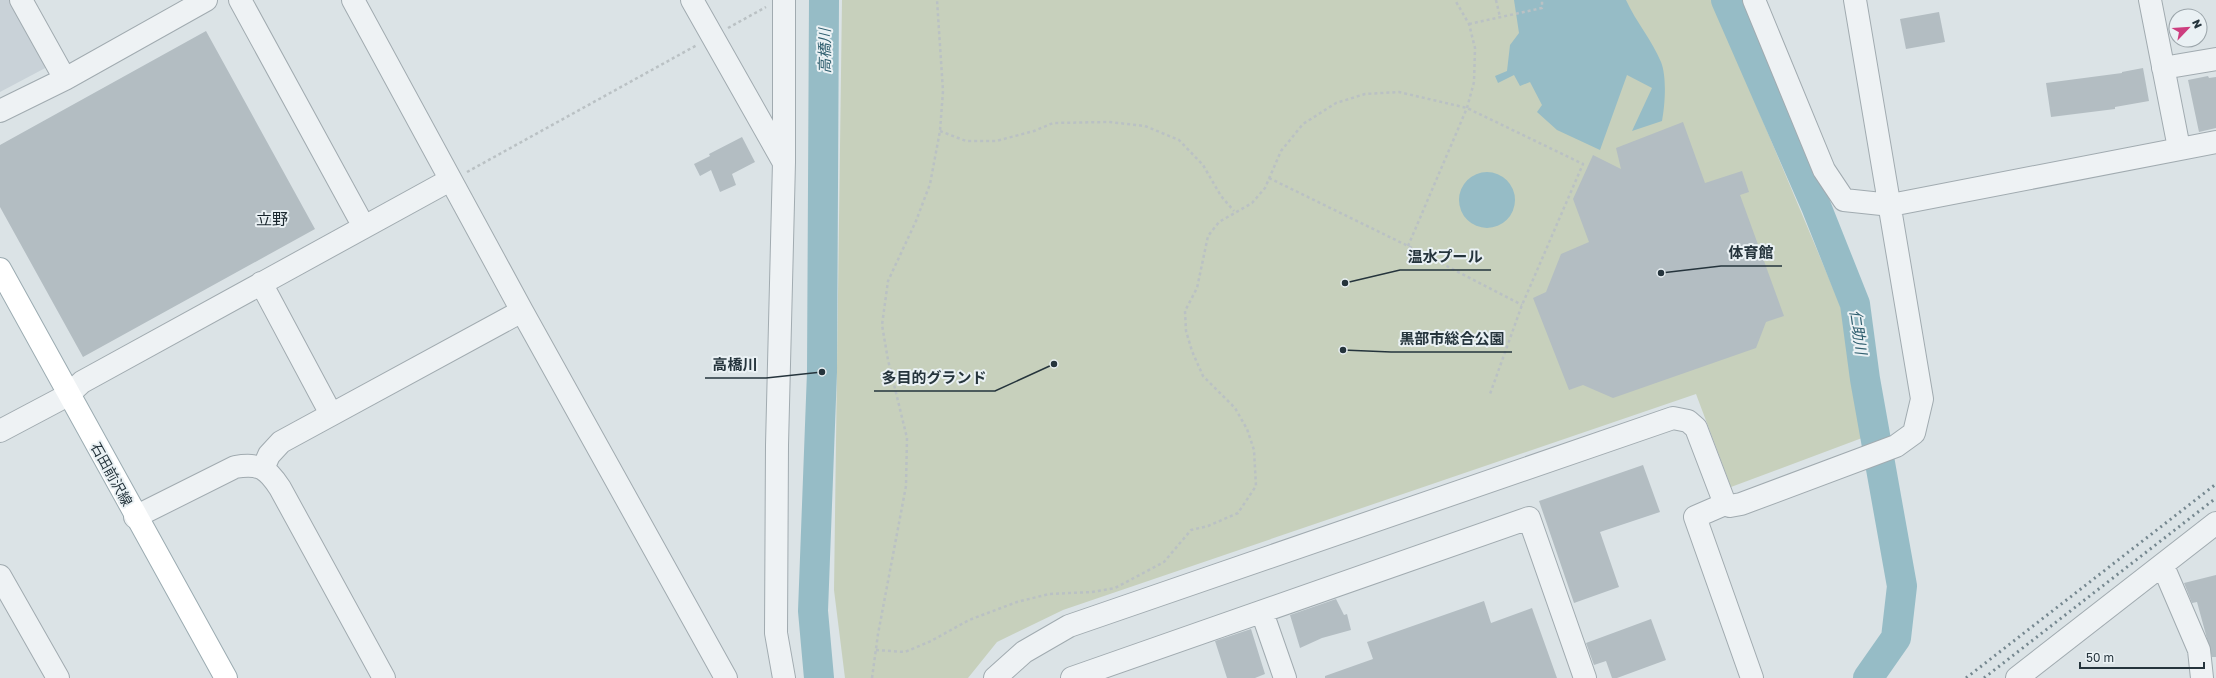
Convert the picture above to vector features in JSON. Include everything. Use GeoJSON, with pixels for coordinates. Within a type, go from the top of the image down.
{"type":"FeatureCollection","features":[{"type":"Feature","properties":{"kind":"main road","name":"石田前沢線"},"geometry":{"type":"LineString","coordinates":[[0,269],[135,517],[226,678]]}},
{"type":"Feature","properties":{"kind":"street"},"geometry":{"type":"LineString","coordinates":[[21,0],[65,79]]}},
{"type":"Feature","properties":{"kind":"street"},"geometry":{"type":"LineString","coordinates":[[0,111],[65,79],[206,0]]}},
{"type":"Feature","properties":{"kind":"street"},"geometry":{"type":"LineString","coordinates":[[240,0],[364,227]]}},
{"type":"Feature","properties":{"kind":"street"},"geometry":{"type":"LineString","coordinates":[[353,0],[522,311],[726,678]]}},
{"type":"Feature","properties":{"kind":"street"},"geometry":{"type":"LineString","coordinates":[[692,0],[784,162]]}},
{"type":"Feature","properties":{"kind":"street"},"geometry":{"type":"LineString","coordinates":[[1754,0],[1824,170],[1844,200],[1891,205],[2216,142]]}},
{"type":"Feature","properties":{"kind":"street"},"geometry":{"type":"LineString","coordinates":[[1752,678],[1695,517],[1725,504],[1730,506],[1741,504],[1896,446],[1914,433],[1922,399],[1891,205],[1855,0]]}},
{"type":"Feature","properties":{"kind":"street"},"geometry":{"type":"LineString","coordinates":[[2150,0],[2179,148]]}},
{"type":"Feature","properties":{"kind":"street"},"geometry":{"type":"LineString","coordinates":[[778,2],[784,162],[777,445],[776,633],[784,678]]}},
{"type":"Feature","properties":{"kind":"street"},"geometry":{"type":"LineString","coordinates":[[2163,68],[2216,59]]}},
{"type":"Feature","properties":{"kind":"street"},"geometry":{"type":"LineString","coordinates":[[0,431],[68,395],[82,382],[450,180]]}},
{"type":"Feature","properties":{"kind":"street"},"geometry":{"type":"LineString","coordinates":[[261,283],[331,414]]}},
{"type":"Feature","properties":{"kind":"street"},"geometry":{"type":"LineString","coordinates":[[263,469],[269,455],[281,442],[522,311]]}},
{"type":"Feature","properties":{"kind":"street"},"geometry":{"type":"LineString","coordinates":[[995,678],[1024,652],[1069,626],[1673,418],[1688,421],[1696,428],[1725,504]]}},
{"type":"Feature","properties":{"kind":"street"},"geometry":{"type":"LineString","coordinates":[[135,517],[235,466],[252,464],[263,469],[272,476],[280,488],[384,678]]}},
{"type":"Feature","properties":{"kind":"street"},"geometry":{"type":"LineString","coordinates":[[1072,678],[1529,518],[1585,678]]}},
{"type":"Feature","properties":{"kind":"street"},"geometry":{"type":"LineString","coordinates":[[2017,678],[2163,566],[2216,523]]}},
{"type":"Feature","properties":{"kind":"street"},"geometry":{"type":"LineString","coordinates":[[2163,566],[2208,648],[2202,678]]}},
{"type":"Feature","properties":{"kind":"street"},"geometry":{"type":"LineString","coordinates":[[0,576],[58,678]]}},
{"type":"Feature","properties":{"kind":"street"},"geometry":{"type":"LineString","coordinates":[[1262,612],[1285,678]]}},
{"type":"Feature","properties":{"kind":"path"},"geometry":{"type":"LineString","coordinates":[[872,678],[906,486],[907,438],[888,360],[882,325],[888,282],[916,221],[930,184],[940,131],[943,91],[937,0]]}},
{"type":"Feature","properties":{"kind":"path"},"geometry":{"type":"LineString","coordinates":[[1408,246],[1467,108],[1474,82],[1475,48],[1469,24],[1455,0]]}},
{"type":"Feature","properties":{"kind":"path"},"geometry":{"type":"LineString","coordinates":[[1496,0],[1500,17]]}},
{"type":"Feature","properties":{"kind":"path"},"geometry":{"type":"LineString","coordinates":[[1469,24],[1542,8],[1542,0]]}},
{"type":"Feature","properties":{"kind":"path"},"geometry":{"type":"LineString","coordinates":[[450,180],[778,2]]}},
{"type":"Feature","properties":{"kind":"path"},"geometry":{"type":"LineString","coordinates":[[876,650],[905,652],[931,641],[969,620],[1017,602],[1049,594],[1092,592],[1115,588],[1164,562],[1191,530],[1208,526],[1238,513],[1256,486],[1254,450],[1247,429],[1235,408],[1203,376],[1192,351],[1186,331],[1185,311],[1197,288],[1208,236],[1220,222],[1234,212],[1252,203],[1264,188],[1281,151],[1302,124],[1336,103],[1365,94],[1399,92],[1467,108],[1583,164],[1522,305],[1490,394]]}},
{"type":"Feature","properties":{"kind":"path"},"geometry":{"type":"LineString","coordinates":[[940,131],[966,141],[996,141],[1034,131],[1053,123],[1109,122],[1145,126],[1179,140],[1203,164],[1222,196],[1234,212]]}},
{"type":"Feature","properties":{"kind":"path"},"geometry":{"type":"LineString","coordinates":[[1269,178],[1408,246],[1522,305]]}},
{"type":"Feature","properties":{"kind":"shaded area"},"geometry":{"type":"Polygon","coordinates":[[[0,0],[12,0],[49,66],[0,92],[0,0]]]}},
{"type":"Feature","properties":{"kind":"green space"},"geometry":{"type":"Polygon","coordinates":[[[842,0],[1712,0],[1841,307],[1862,438],[1731,487],[1696,394],[1063,610],[997,642],[968,678],[845,678],[834,590],[842,0]]]}},
{"type":"Feature","properties":{"kind":"water"},"geometry":{"type":"Polygon","coordinates":[[[1514,0],[1626,0],[1653,46],[1663,68],[1665,91],[1662,121],[1632,131],[1652,88],[1627,75],[1600,150],[1557,130],[1537,112],[1542,105],[1530,82],[1520,86],[1514,75],[1498,83],[1495,76],[1507,71],[1510,45],[1519,33],[1514,0]]]}},
{"type":"Feature","properties":{"kind":"water"},"geometry":{"type":"Polygon","coordinates":[[[1487,172],[1498,174],[1507,180],[1513,189],[1515,200],[1513,211],[1507,220],[1498,226],[1487,228],[1476,226],[1467,220],[1461,211],[1459,200],[1461,189],[1467,180],[1476,174],[1487,172]]]}},
{"type":"Feature","properties":{"kind":"building"},"geometry":{"type":"Polygon","coordinates":[[[1939,12],[1945,42],[1906,49],[1900,19],[1939,12]]]}},
{"type":"Feature","properties":{"kind":"building"},"geometry":{"type":"Polygon","coordinates":[[[206,31],[315,229],[83,357],[0,207],[0,145],[206,31]]]}},
{"type":"Feature","properties":{"kind":"building"},"geometry":{"type":"Polygon","coordinates":[[[2143,68],[2149,101],[2115,107],[2115,109],[2051,117],[2046,83],[2122,73],[2143,68]]]}},
{"type":"Feature","properties":{"kind":"building"},"geometry":{"type":"Polygon","coordinates":[[[2208,76],[2209,78],[2216,77],[2216,128],[2199,132],[2188,80],[2208,76]]]}},
{"type":"Feature","properties":{"kind":"building"},"geometry":{"type":"Polygon","coordinates":[[[1683,122],[1705,183],[1742,171],[1749,192],[1740,195],[1784,316],[1766,322],[1756,348],[1613,398],[1583,385],[1569,390],[1533,298],[1546,292],[1561,254],[1589,242],[1573,199],[1593,155],[1621,169],[1616,148],[1683,122]]]}},
{"type":"Feature","properties":{"kind":"building"},"geometry":{"type":"Polygon","coordinates":[[[742,137],[755,162],[732,174],[736,185],[720,192],[711,170],[700,176],[694,164],[710,156],[709,154],[742,137]]]}},
{"type":"Feature","properties":{"kind":"building"},"geometry":{"type":"Polygon","coordinates":[[[1643,465],[1660,512],[1600,532],[1619,587],[1574,603],[1539,501],[1643,465]]]}},
{"type":"Feature","properties":{"kind":"building"},"geometry":{"type":"Polygon","coordinates":[[[2216,575],[2216,657],[2212,657],[2197,602],[2192,603],[2184,583],[2216,575]]]}},
{"type":"Feature","properties":{"kind":"building"},"geometry":{"type":"Polygon","coordinates":[[[1336,599],[1344,615],[1347,614],[1351,630],[1322,638],[1300,648],[1290,615],[1336,599]]]}},
{"type":"Feature","properties":{"kind":"building"},"geometry":{"type":"Polygon","coordinates":[[[1484,601],[1491,623],[1532,608],[1557,678],[1325,678],[1325,676],[1373,659],[1367,642],[1484,601]]]}},
{"type":"Feature","properties":{"kind":"building"},"geometry":{"type":"Polygon","coordinates":[[[1651,619],[1666,660],[1617,678],[1612,678],[1606,661],[1594,665],[1586,643],[1651,619]]]}},
{"type":"Feature","properties":{"kind":"building"},"geometry":{"type":"Polygon","coordinates":[[[1251,629],[1265,674],[1255,678],[1227,678],[1215,641],[1251,629]]]}},
{"type":"Feature","properties":{"kind":"waterway","name":"高橋川"},"geometry":{"type":"LineString","coordinates":[[819,678],[813,611],[822,372],[824,0]]}},
{"type":"Feature","properties":{"kind":"waterway","name":"仁助川"},"geometry":{"type":"LineString","coordinates":[[1726,0],[1816,206],[1855,304],[1865,379],[1902,586],[1896,638],[1868,678]]}},
{"type":"Feature","properties":{"kind":"railway"},"geometry":{"type":"LineString","coordinates":[[1966,678],[2216,484]]}},
{"type":"Feature","properties":{"kind":"railway"},"geometry":{"type":"LineString","coordinates":[[1984,678],[2216,498]]}},
{"type":"Feature","properties":{"kind":"place","name":"体育館"},"geometry":{"type":"Point","coordinates":[1661,273]}},
{"type":"Feature","properties":{"kind":"place","name":"温水プール"},"geometry":{"type":"Point","coordinates":[1345,283]}},
{"type":"Feature","properties":{"kind":"place","name":"黒部市総合公園"},"geometry":{"type":"Point","coordinates":[1343,350]}},
{"type":"Feature","properties":{"kind":"place","name":"多目的グランド"},"geometry":{"type":"Point","coordinates":[1054,364]}},
{"type":"Feature","properties":{"kind":"place","name":"高橋川"},"geometry":{"type":"Point","coordinates":[822,372]}},
{"type":"Feature","properties":{"kind":"district","name":"立野"},"geometry":{"type":"Point","coordinates":[272,219]}}]}
